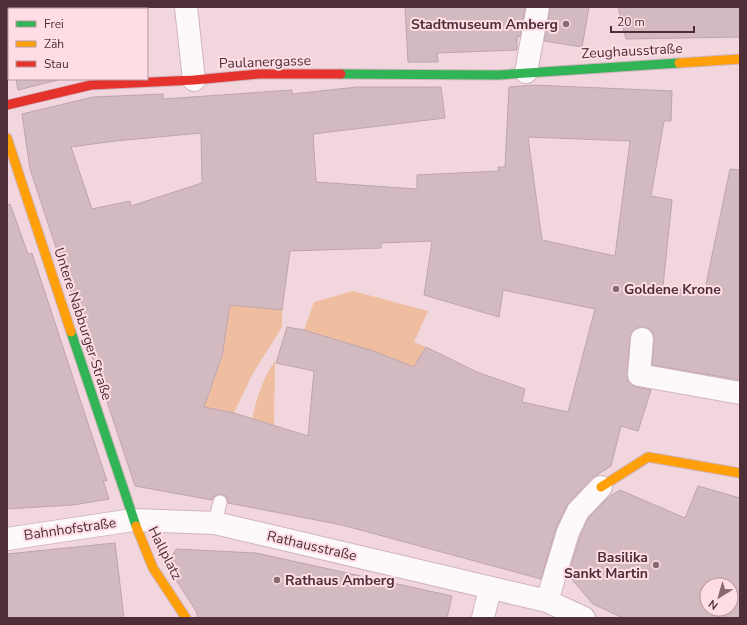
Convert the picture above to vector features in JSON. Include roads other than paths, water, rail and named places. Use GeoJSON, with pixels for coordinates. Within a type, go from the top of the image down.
{"type":"FeatureCollection","features":[{"type":"Feature","properties":{"kind":"street"},"geometry":{"type":"LineString","coordinates":[[186,7],[194,80]]}},
{"type":"Feature","properties":{"kind":"street"},"geometry":{"type":"LineString","coordinates":[[526,72],[538,7]]}},
{"type":"Feature","properties":{"kind":"street","name":"Zeughausstraße"},"geometry":{"type":"LineString","coordinates":[[526,72],[740,59]]}},
{"type":"Feature","properties":{"kind":"street","name":"Paulanergasse"},"geometry":{"type":"LineString","coordinates":[[7,105],[91,85],[194,80],[258,74],[498,74],[526,72]]}},
{"type":"Feature","properties":{"kind":"street","name":"Untere Nabburger Straße"},"geometry":{"type":"LineString","coordinates":[[7,138],[133,520]]}},
{"type":"Feature","properties":{"kind":"street"},"geometry":{"type":"LineString","coordinates":[[642,339],[639,375],[740,393]]}},
{"type":"Feature","properties":{"kind":"street"},"geometry":{"type":"LineString","coordinates":[[547,601],[568,532],[578,511],[601,487],[648,457],[740,471]]}},
{"type":"Feature","properties":{"kind":"street","name":"Rathausstraße"},"geometry":{"type":"LineString","coordinates":[[133,520],[215,523],[547,601],[584,618]]}},
{"type":"Feature","properties":{"kind":"street","name":"Bahnhofstraße"},"geometry":{"type":"LineString","coordinates":[[7,539],[133,520]]}},
{"type":"Feature","properties":{"kind":"street","name":"Hallplatz"},"geometry":{"type":"LineString","coordinates":[[133,520],[153,568],[186,618]]}},
{"type":"Feature","properties":{"kind":"street"},"geometry":{"type":"LineString","coordinates":[[483,618],[490,588]]}},
{"type":"Feature","properties":{"kind":"lane"},"geometry":{"type":"LineString","coordinates":[[215,523],[220,502]]}},
{"type":"Feature","properties":{"kind":"place","name":"Stadtmuseum Amberg"},"geometry":{"type":"Point","coordinates":[566,24]}},
{"type":"Feature","properties":{"kind":"place","name":"Goldene Krone"},"geometry":{"type":"Point","coordinates":[616,289]}},
{"type":"Feature","properties":{"kind":"place","name":"Basilika Sankt Martin"},"geometry":{"type":"Point","coordinates":[656,565]}},
{"type":"Feature","properties":{"kind":"place","name":"Rathaus Amberg"},"geometry":{"type":"Point","coordinates":[277,580]}}]}
